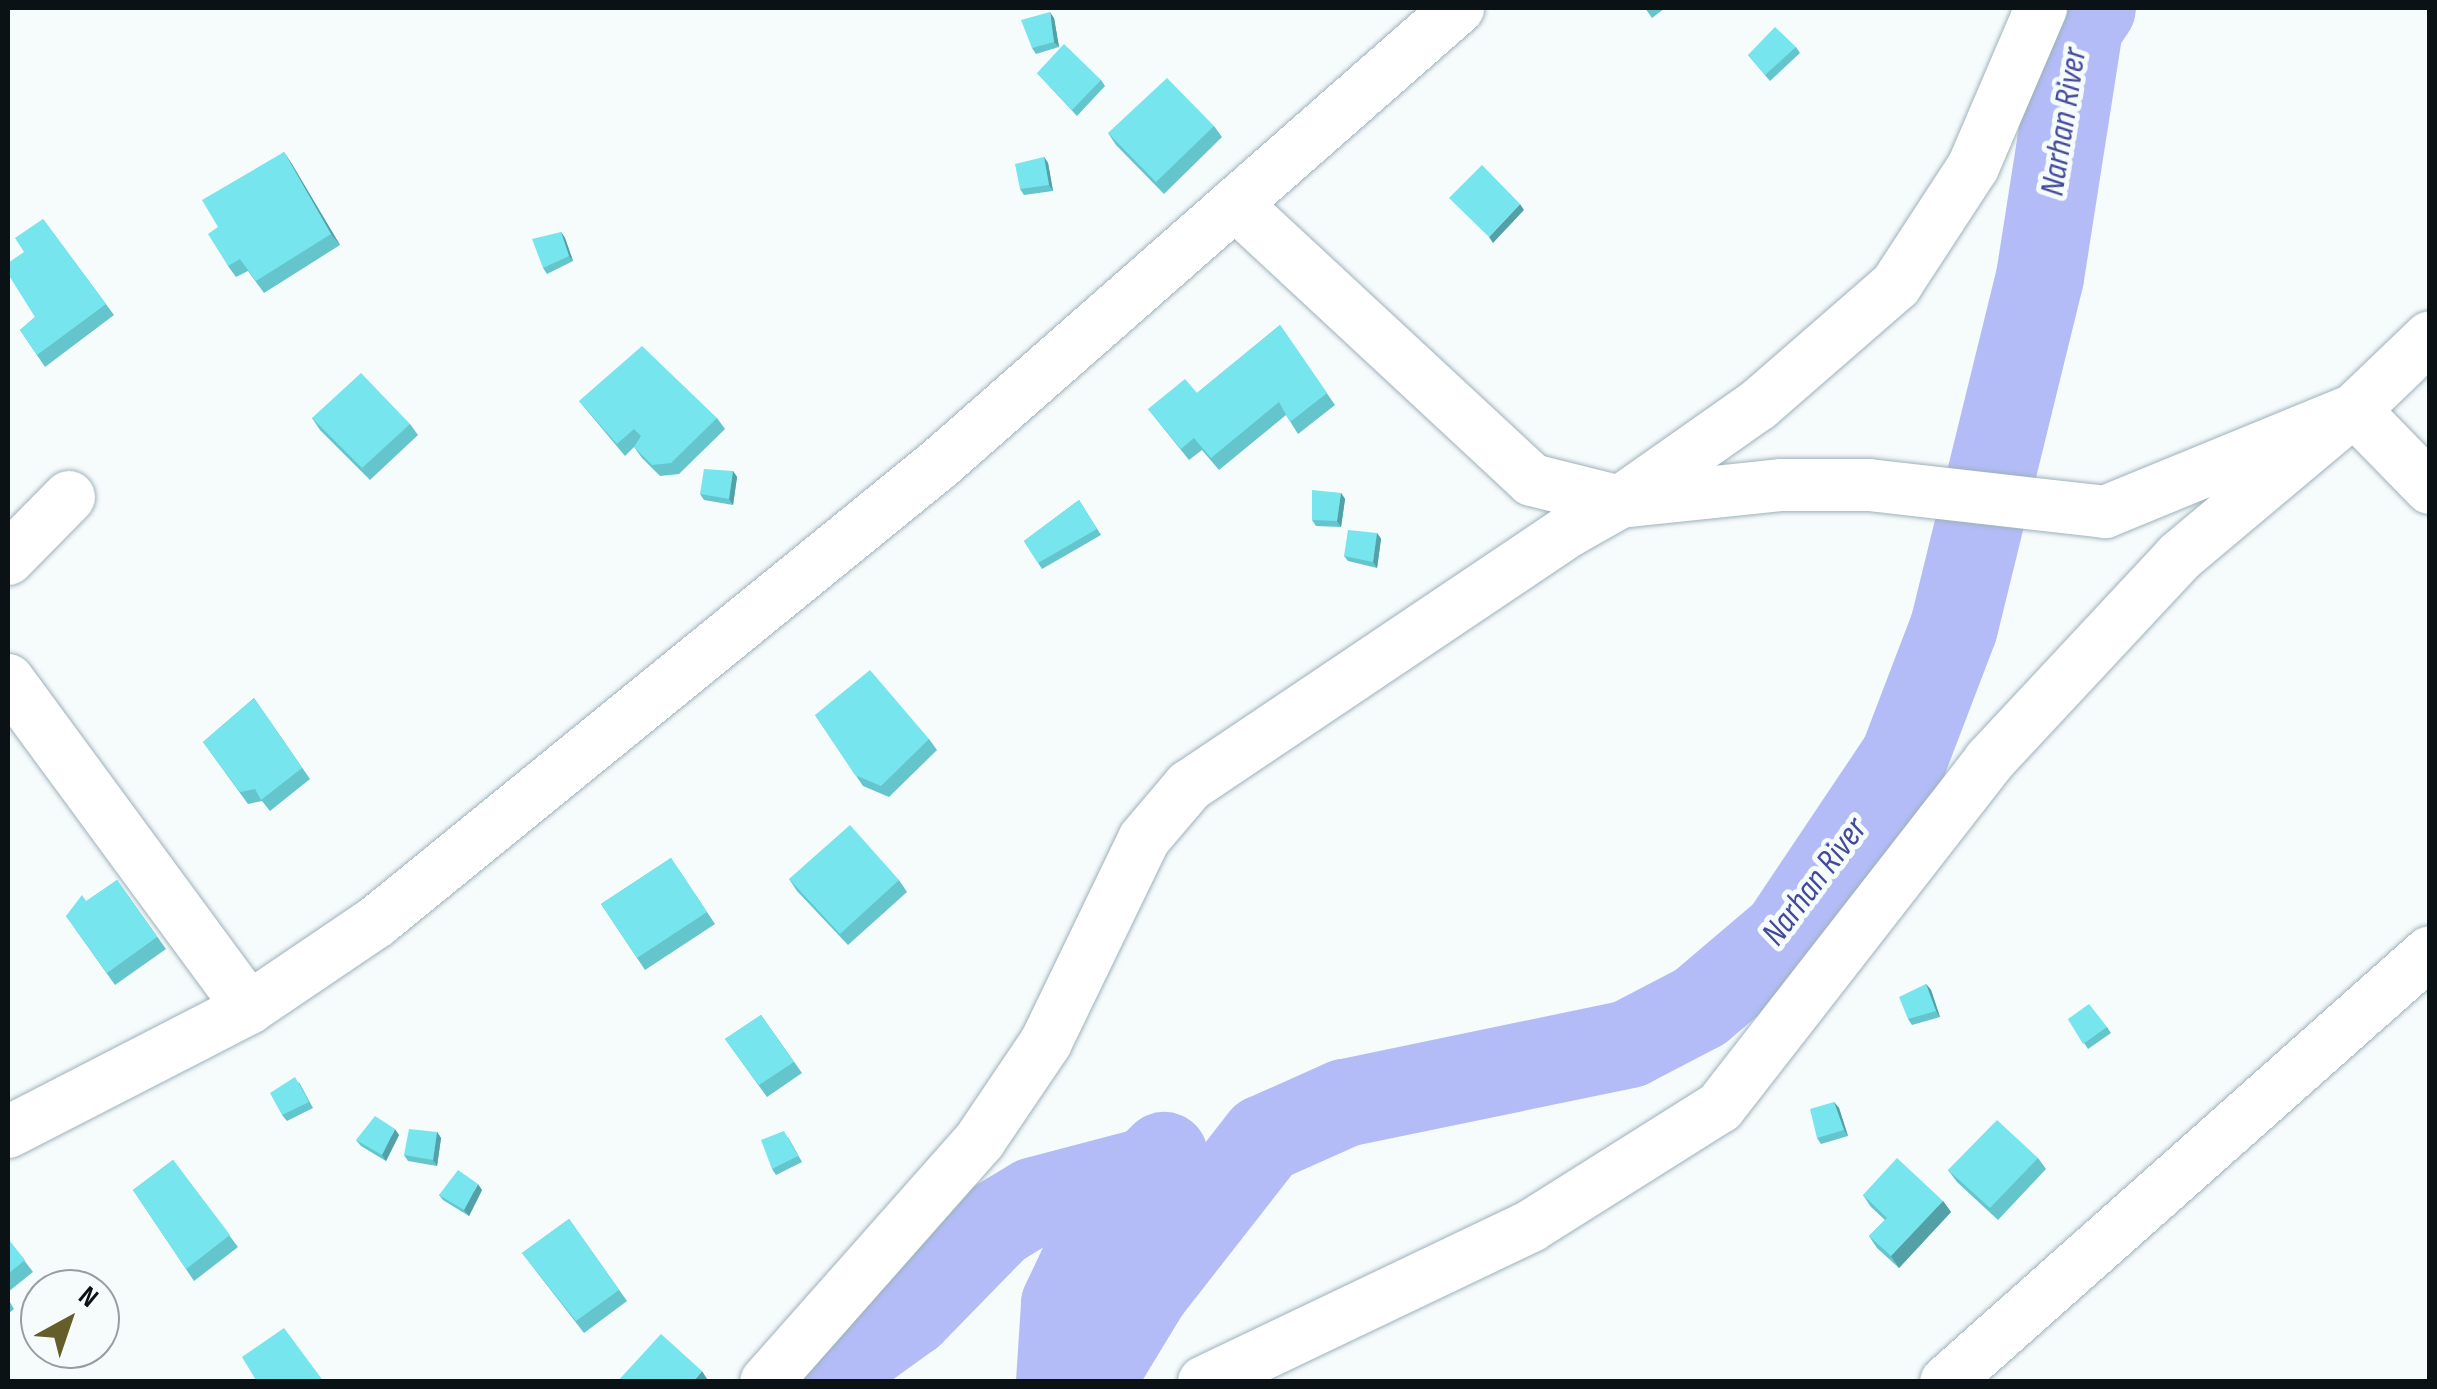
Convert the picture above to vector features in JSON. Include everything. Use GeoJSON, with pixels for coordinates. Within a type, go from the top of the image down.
{"type":"FeatureCollection","features":[{"type":"Feature","properties":{"kind":"street"},"geometry":{"type":"LineString","coordinates":[[8,1132],[248,1008],[376,922],[924,476],[1458,8]]}},
{"type":"Feature","properties":{"kind":"street"},"geometry":{"type":"LineString","coordinates":[[766,1382],[980,1140],[1046,1042],[1144,840],[1189,786],[1620,502],[1758,405],[1896,285],[1972,166],[2042,8]]}},
{"type":"Feature","properties":{"kind":"street"},"geometry":{"type":"LineString","coordinates":[[1235,204],[1532,480],[1620,502],[1836,483],[2105,512],[2354,410]]}},
{"type":"Feature","properties":{"kind":"street"},"geometry":{"type":"LineString","coordinates":[[1204,1382],[1531,1226],[1720,1107],[1989,761],[2178,557],[2354,410],[2430,337]]}},
{"type":"Feature","properties":{"kind":"street"},"geometry":{"type":"LineString","coordinates":[[2354,410],[2430,488]]}},
{"type":"Feature","properties":{"kind":"street"},"geometry":{"type":"LineString","coordinates":[[8,559],[70,497]]}},
{"type":"Feature","properties":{"kind":"street"},"geometry":{"type":"LineString","coordinates":[[8,680],[248,1008]]}},
{"type":"Feature","properties":{"kind":"street"},"geometry":{"type":"LineString","coordinates":[[1946,1382],[2430,952]]}},
{"type":"Feature","properties":{"kind":"building"},"geometry":{"type":"Polygon","coordinates":[[[1050,12],[1054,42],[1032,48],[1021,20],[1050,12]]]}},
{"type":"Feature","properties":{"kind":"building"},"geometry":{"type":"Polygon","coordinates":[[[1775,27],[1796,47],[1765,75],[1748,55],[1775,27]]]}},
{"type":"Feature","properties":{"kind":"building"},"geometry":{"type":"Polygon","coordinates":[[[1064,44],[1101,80],[1072,110],[1037,73],[1064,44]]]}},
{"type":"Feature","properties":{"kind":"building"},"geometry":{"type":"Polygon","coordinates":[[[1167,78],[1214,126],[1156,182],[1108,133],[1167,78]]]}},
{"type":"Feature","properties":{"kind":"building"},"geometry":{"type":"Polygon","coordinates":[[[284,152],[331,234],[256,281],[240,259],[228,266],[208,234],[218,227],[202,200],[284,152]]]}},
{"type":"Feature","properties":{"kind":"building"},"geometry":{"type":"Polygon","coordinates":[[[1044,157],[1049,185],[1020,189],[1015,164],[1044,157]]]}},
{"type":"Feature","properties":{"kind":"building"},"geometry":{"type":"Polygon","coordinates":[[[1482,165],[1520,204],[1489,237],[1449,198],[1482,165]]]}},
{"type":"Feature","properties":{"kind":"building"},"geometry":{"type":"Polygon","coordinates":[[[43,219],[106,304],[37,355],[20,330],[35,317],[8,274],[8,263],[24,252],[15,238],[43,219]]]}},
{"type":"Feature","properties":{"kind":"building"},"geometry":{"type":"Polygon","coordinates":[[[561,232],[569,256],[543,268],[532,239],[561,232]]]}},
{"type":"Feature","properties":{"kind":"building"},"geometry":{"type":"Polygon","coordinates":[[[1280,325],[1327,393],[1290,422],[1279,402],[1211,458],[1194,438],[1181,449],[1148,409],[1185,379],[1197,393],[1280,325]]]}},
{"type":"Feature","properties":{"kind":"building"},"geometry":{"type":"Polygon","coordinates":[[[642,346],[717,418],[671,463],[652,465],[634,447],[641,436],[634,429],[617,444],[579,401],[642,346]]]}},
{"type":"Feature","properties":{"kind":"building"},"geometry":{"type":"Polygon","coordinates":[[[361,373],[410,424],[362,468],[312,418],[361,373]]]}},
{"type":"Feature","properties":{"kind":"building"},"geometry":{"type":"Polygon","coordinates":[[[704,469],[733,471],[729,499],[700,494],[704,469]]]}},
{"type":"Feature","properties":{"kind":"building"},"geometry":{"type":"Polygon","coordinates":[[[1312,490],[1341,493],[1337,521],[1312,520],[1312,490]]]}},
{"type":"Feature","properties":{"kind":"building"},"geometry":{"type":"Polygon","coordinates":[[[1079,500],[1097,529],[1038,563],[1024,541],[1079,500]]]}},
{"type":"Feature","properties":{"kind":"building"},"geometry":{"type":"Polygon","coordinates":[[[1348,530],[1377,533],[1373,562],[1344,556],[1348,530]]]}},
{"type":"Feature","properties":{"kind":"building"},"geometry":{"type":"Polygon","coordinates":[[[870,670],[929,739],[881,786],[855,775],[815,715],[870,670]]]}},
{"type":"Feature","properties":{"kind":"building"},"geometry":{"type":"Polygon","coordinates":[[[254,698],[302,768],[261,800],[255,789],[240,792],[203,742],[254,698]]]}},
{"type":"Feature","properties":{"kind":"building"},"geometry":{"type":"Polygon","coordinates":[[[850,825],[899,880],[840,934],[789,879],[850,825]]]}},
{"type":"Feature","properties":{"kind":"building"},"geometry":{"type":"Polygon","coordinates":[[[671,858],[707,912],[637,958],[601,904],[671,858]]]}},
{"type":"Feature","properties":{"kind":"building"},"geometry":{"type":"Polygon","coordinates":[[[117,880],[157,937],[107,973],[66,916],[82,895],[86,901],[117,880]]]}},
{"type":"Feature","properties":{"kind":"building"},"geometry":{"type":"Polygon","coordinates":[[[1926,984],[1936,1011],[1908,1019],[1899,997],[1926,984]]]}},
{"type":"Feature","properties":{"kind":"building"},"geometry":{"type":"Polygon","coordinates":[[[2089,1004],[2107,1027],[2083,1044],[2068,1019],[2089,1004]]]}},
{"type":"Feature","properties":{"kind":"building"},"geometry":{"type":"Polygon","coordinates":[[[761,1015],[794,1062],[759,1085],[725,1039],[761,1015]]]}},
{"type":"Feature","properties":{"kind":"building"},"geometry":{"type":"Polygon","coordinates":[[[295,1077],[309,1102],[282,1115],[270,1093],[295,1077]]]}},
{"type":"Feature","properties":{"kind":"building"},"geometry":{"type":"Polygon","coordinates":[[[1834,1102],[1844,1130],[1817,1138],[1810,1109],[1834,1102]]]}},
{"type":"Feature","properties":{"kind":"building"},"geometry":{"type":"Polygon","coordinates":[[[375,1116],[395,1129],[382,1155],[356,1140],[375,1116]]]}},
{"type":"Feature","properties":{"kind":"building"},"geometry":{"type":"Polygon","coordinates":[[[1997,1120],[2038,1158],[1990,1208],[1948,1170],[1997,1120]]]}},
{"type":"Feature","properties":{"kind":"building"},"geometry":{"type":"Polygon","coordinates":[[[409,1129],[437,1132],[433,1160],[404,1155],[409,1129]]]}},
{"type":"Feature","properties":{"kind":"building"},"geometry":{"type":"Polygon","coordinates":[[[784,1131],[798,1156],[772,1169],[761,1140],[784,1131]]]}},
{"type":"Feature","properties":{"kind":"building"},"geometry":{"type":"Polygon","coordinates":[[[1897,1158],[1943,1201],[1891,1256],[1869,1236],[1887,1218],[1863,1195],[1897,1158]]]}},
{"type":"Feature","properties":{"kind":"building"},"geometry":{"type":"Polygon","coordinates":[[[173,1160],[230,1235],[186,1269],[133,1190],[173,1160]]]}},
{"type":"Feature","properties":{"kind":"building"},"geometry":{"type":"Polygon","coordinates":[[[458,1170],[478,1184],[464,1210],[439,1195],[458,1170]]]}},
{"type":"Feature","properties":{"kind":"building"},"geometry":{"type":"Polygon","coordinates":[[[569,1219],[619,1290],[576,1321],[522,1253],[569,1219]]]}},
{"type":"Feature","properties":{"kind":"building"},"geometry":{"type":"Polygon","coordinates":[[[8,1239],[25,1260],[8,1274],[8,1239]]]}},
{"type":"Feature","properties":{"kind":"building"},"geometry":{"type":"Polygon","coordinates":[[[284,1328],[324,1382],[257,1382],[242,1357],[284,1328]]]}},
{"type":"Feature","properties":{"kind":"building"},"geometry":{"type":"Polygon","coordinates":[[[661,1334],[702,1371],[693,1382],[617,1382],[661,1334]]]}},
{"type":"Feature","properties":{"kind":"waterway","name":"Narhan River"},"geometry":{"type":"LineString","coordinates":[[1090,1382],[1146,1290],[1264,1139],[1345,1103],[1629,1044],[1700,1007],[1786,934],[1904,758],[1954,627],[2040,277],[2079,27],[2092,8]]}},
{"type":"Feature","properties":{"kind":"waterway"},"geometry":{"type":"LineString","coordinates":[[1060,1382],[1065,1304],[1109,1211],[1164,1156]]}},
{"type":"Feature","properties":{"kind":"waterway","name":"Narhan River"},"geometry":{"type":"LineString","coordinates":[[814,1382],[910,1313],[997,1224],[1035,1201],[1138,1174]]}}]}
